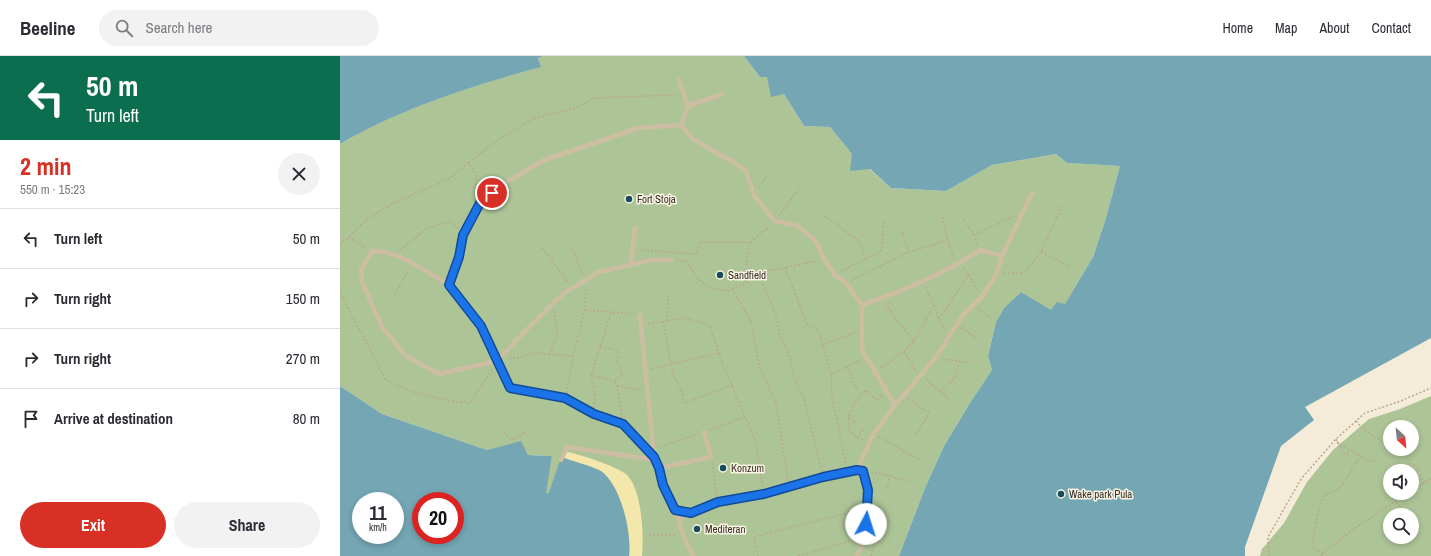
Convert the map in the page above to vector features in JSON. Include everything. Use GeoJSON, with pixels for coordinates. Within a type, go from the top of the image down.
{"type":"FeatureCollection","features":[{"type":"Feature","properties":{"kind":"lane"},"geometry":{"type":"LineString","coordinates":[[679,80],[688,106],[681,125]]}},
{"type":"Feature","properties":{"kind":"lane"},"geometry":{"type":"LineString","coordinates":[[688,106],[723,94]]}},
{"type":"Feature","properties":{"kind":"lane"},"geometry":{"type":"LineString","coordinates":[[681,125],[693,139],[746,171],[754,195],[775,221],[798,226],[815,240],[824,260],[834,274],[846,283],[862,305],[862,350],[895,405]]}},
{"type":"Feature","properties":{"kind":"lane"},"geometry":{"type":"LineString","coordinates":[[449,285],[459,257],[464,233],[480,203],[508,181],[542,161],[638,128],[681,125]]}},
{"type":"Feature","properties":{"kind":"lane"},"geometry":{"type":"LineString","coordinates":[[857,470],[873,435],[903,395],[936,358],[963,316],[982,297],[996,273],[1002,256],[1032,193]]}},
{"type":"Feature","properties":{"kind":"lane"},"geometry":{"type":"LineString","coordinates":[[631,265],[635,228]]}},
{"type":"Feature","properties":{"kind":"lane"},"geometry":{"type":"LineString","coordinates":[[862,305],[882,298],[961,263],[980,250],[1002,256]]}},
{"type":"Feature","properties":{"kind":"lane"},"geometry":{"type":"LineString","coordinates":[[655,459],[623,424],[594,414],[565,398],[510,388],[499,359],[481,326],[449,285],[397,255],[381,251],[372,251],[361,270],[362,282],[382,327],[407,357],[439,374],[499,359],[564,293],[599,272],[652,260],[672,260]]}},
{"type":"Feature","properties":{"kind":"lane"},"geometry":{"type":"LineString","coordinates":[[640,315],[655,459],[663,485],[675,510],[683,535],[693,556]]}},
{"type":"Feature","properties":{"kind":"lane"},"geometry":{"type":"LineString","coordinates":[[659,468],[711,457],[704,432]]}},
{"type":"Feature","properties":{"kind":"lane"},"geometry":{"type":"LineString","coordinates":[[561,460],[567,447],[655,459]]}},
{"type":"Feature","properties":{"kind":"lane"},"geometry":{"type":"LineString","coordinates":[[678,519],[718,502],[764,494],[847,471],[863,471],[868,490],[867,510],[865,538],[857,556]]}},
{"type":"Feature","properties":{"kind":"lane"},"geometry":{"type":"LineString","coordinates":[[675,510],[691,513]]}},
{"type":"Feature","properties":{"kind":"path"},"geometry":{"type":"LineString","coordinates":[[340,245],[366,220],[390,205],[450,178],[496,141],[535,118],[575,108],[595,98],[674,95],[685,98]]}},
{"type":"Feature","properties":{"kind":"path"},"geometry":{"type":"LineString","coordinates":[[468,163],[475,172],[476,194],[480,203]]}},
{"type":"Feature","properties":{"kind":"path"},"geometry":{"type":"LineString","coordinates":[[754,195],[769,172]]}},
{"type":"Feature","properties":{"kind":"path"},"geometry":{"type":"LineString","coordinates":[[746,283],[747,258],[750,243],[775,221],[799,188]]}},
{"type":"Feature","properties":{"kind":"path"},"geometry":{"type":"LineString","coordinates":[[996,273],[1024,273],[1041,252],[1062,206]]}},
{"type":"Feature","properties":{"kind":"path"},"geometry":{"type":"LineString","coordinates":[[974,235],[1023,212]]}},
{"type":"Feature","properties":{"kind":"path"},"geometry":{"type":"LineString","coordinates":[[821,213],[859,241],[866,260]]}},
{"type":"Feature","properties":{"kind":"path"},"geometry":{"type":"LineString","coordinates":[[942,217],[956,265]]}},
{"type":"Feature","properties":{"kind":"path"},"geometry":{"type":"LineString","coordinates":[[834,274],[866,260],[882,250],[884,220]]}},
{"type":"Feature","properties":{"kind":"path"},"geometry":{"type":"LineString","coordinates":[[964,220],[974,235],[980,250]]}},
{"type":"Feature","properties":{"kind":"path"},"geometry":{"type":"LineString","coordinates":[[397,255],[399,251],[426,229],[450,221],[464,233]]}},
{"type":"Feature","properties":{"kind":"path"},"geometry":{"type":"LineString","coordinates":[[902,232],[910,252]]}},
{"type":"Feature","properties":{"kind":"path"},"geometry":{"type":"LineString","coordinates":[[349,237],[372,251]]}},
{"type":"Feature","properties":{"kind":"path"},"geometry":{"type":"LineString","coordinates":[[846,283],[910,252],[948,240]]}},
{"type":"Feature","properties":{"kind":"path"},"geometry":{"type":"LineString","coordinates":[[643,250],[697,254],[699,242],[750,243]]}},
{"type":"Feature","properties":{"kind":"path"},"geometry":{"type":"LineString","coordinates":[[542,248],[572,288]]}},
{"type":"Feature","properties":{"kind":"path"},"geometry":{"type":"LineString","coordinates":[[565,398],[573,356],[585,310],[585,280],[573,250]]}},
{"type":"Feature","properties":{"kind":"path"},"geometry":{"type":"LineString","coordinates":[[1041,252],[1070,267]]}},
{"type":"Feature","properties":{"kind":"path"},"geometry":{"type":"LineString","coordinates":[[672,260],[686,261],[698,279],[713,289],[728,291],[746,283],[758,273],[824,260]]}},
{"type":"Feature","properties":{"kind":"path"},"geometry":{"type":"LineString","coordinates":[[961,263],[982,297]]}},
{"type":"Feature","properties":{"kind":"path"},"geometry":{"type":"LineString","coordinates":[[395,294],[412,264]]}},
{"type":"Feature","properties":{"kind":"path"},"geometry":{"type":"LineString","coordinates":[[785,267],[807,324],[819,331],[831,375],[832,397],[847,471]]}},
{"type":"Feature","properties":{"kind":"path"},"geometry":{"type":"LineString","coordinates":[[758,273],[776,315],[780,335],[790,357],[795,381],[804,398],[823,477]]}},
{"type":"Feature","properties":{"kind":"path"},"geometry":{"type":"LineString","coordinates":[[939,319],[968,274]]}},
{"type":"Feature","properties":{"kind":"path"},"geometry":{"type":"LineString","coordinates":[[922,281],[939,319],[950,337]]}},
{"type":"Feature","properties":{"kind":"path"},"geometry":{"type":"LineString","coordinates":[[732,289],[751,321],[759,366],[776,403],[789,487]]}},
{"type":"Feature","properties":{"kind":"path"},"geometry":{"type":"LineString","coordinates":[[667,321],[668,296]]}},
{"type":"Feature","properties":{"kind":"path"},"geometry":{"type":"LineString","coordinates":[[882,298],[893,316],[914,341]]}},
{"type":"Feature","properties":{"kind":"path"},"geometry":{"type":"LineString","coordinates":[[549,355],[557,336],[553,304]]}},
{"type":"Feature","properties":{"kind":"path"},"geometry":{"type":"LineString","coordinates":[[876,372],[904,351],[914,341],[934,305]]}},
{"type":"Feature","properties":{"kind":"path"},"geometry":{"type":"LineString","coordinates":[[974,305],[992,318]]}},
{"type":"Feature","properties":{"kind":"path"},"geometry":{"type":"LineString","coordinates":[[585,310],[640,315]]}},
{"type":"Feature","properties":{"kind":"path"},"geometry":{"type":"LineString","coordinates":[[594,414],[595,395],[591,375],[612,313]]}},
{"type":"Feature","properties":{"kind":"path"},"geometry":{"type":"LineString","coordinates":[[641,325],[685,318],[709,325],[755,440],[764,494]]}},
{"type":"Feature","properties":{"kind":"path"},"geometry":{"type":"LineString","coordinates":[[663,321],[673,375],[681,389],[684,403],[733,385]]}},
{"type":"Feature","properties":{"kind":"path"},"geometry":{"type":"LineString","coordinates":[[957,325],[979,341]]}},
{"type":"Feature","properties":{"kind":"path"},"geometry":{"type":"LineString","coordinates":[[822,345],[861,330]]}},
{"type":"Feature","properties":{"kind":"path"},"geometry":{"type":"LineString","coordinates":[[600,347],[618,350],[617,362],[623,374],[614,381]]}},
{"type":"Feature","properties":{"kind":"path"},"geometry":{"type":"LineString","coordinates":[[904,351],[920,375],[950,400]]}},
{"type":"Feature","properties":{"kind":"path"},"geometry":{"type":"LineString","coordinates":[[499,359],[516,358],[534,353],[573,356]]}},
{"type":"Feature","properties":{"kind":"path"},"geometry":{"type":"LineString","coordinates":[[646,370],[719,353]]}},
{"type":"Feature","properties":{"kind":"path"},"geometry":{"type":"LineString","coordinates":[[831,375],[866,358]]}},
{"type":"Feature","properties":{"kind":"path"},"geometry":{"type":"LineString","coordinates":[[936,358],[969,363]]}},
{"type":"Feature","properties":{"kind":"path"},"geometry":{"type":"LineString","coordinates":[[940,392],[954,379],[959,362]]}},
{"type":"Feature","properties":{"kind":"path"},"geometry":{"type":"LineString","coordinates":[[847,366],[858,392]]}},
{"type":"Feature","properties":{"kind":"path"},"geometry":{"type":"LineString","coordinates":[[591,375],[614,381],[617,386],[623,424]]}},
{"type":"Feature","properties":{"kind":"path"},"geometry":{"type":"LineString","coordinates":[[617,386],[648,390]]}},
{"type":"Feature","properties":{"kind":"path"},"geometry":{"type":"LineString","coordinates":[[1269,556],[1268,537],[1301,479],[1336,439],[1365,413],[1398,402],[1431,388]]}},
{"type":"Feature","properties":{"kind":"path"},"geometry":{"type":"LineString","coordinates":[[869,443],[857,438],[848,428],[848,415],[854,402],[866,390],[876,402],[887,391]]}},
{"type":"Feature","properties":{"kind":"path"},"geometry":{"type":"LineString","coordinates":[[903,395],[929,413],[916,435]]}},
{"type":"Feature","properties":{"kind":"path"},"geometry":{"type":"LineString","coordinates":[[848,415],[856,423]]}},
{"type":"Feature","properties":{"kind":"path"},"geometry":{"type":"LineString","coordinates":[[1356,421],[1377,440],[1383,443]]}},
{"type":"Feature","properties":{"kind":"path"},"geometry":{"type":"LineString","coordinates":[[857,438],[863,430]]}},
{"type":"Feature","properties":{"kind":"path"},"geometry":{"type":"LineString","coordinates":[[504,432],[511,440],[525,433]]}},
{"type":"Feature","properties":{"kind":"path"},"geometry":{"type":"LineString","coordinates":[[873,435],[919,458]]}},
{"type":"Feature","properties":{"kind":"path"},"geometry":{"type":"LineString","coordinates":[[1336,439],[1346,457],[1350,450]]}},
{"type":"Feature","properties":{"kind":"path"},"geometry":{"type":"LineString","coordinates":[[1337,442],[1360,457],[1368,461],[1372,460],[1376,462]]}},
{"type":"Feature","properties":{"kind":"path"},"geometry":{"type":"LineString","coordinates":[[1403,456],[1409,459],[1411,464],[1420,467],[1416,474],[1425,482]]}},
{"type":"Feature","properties":{"kind":"path"},"geometry":{"type":"LineString","coordinates":[[711,457],[718,502]]}},
{"type":"Feature","properties":{"kind":"path"},"geometry":{"type":"LineString","coordinates":[[1323,553],[1312,547],[1317,517],[1323,496],[1340,488],[1360,457]]}},
{"type":"Feature","properties":{"kind":"path"},"geometry":{"type":"LineString","coordinates":[[863,471],[890,476],[909,482]]}},
{"type":"Feature","properties":{"kind":"path"},"geometry":{"type":"LineString","coordinates":[[887,488],[890,476]]}},
{"type":"Feature","properties":{"kind":"path"},"geometry":{"type":"LineString","coordinates":[[1419,486],[1431,479]]}},
{"type":"Feature","properties":{"kind":"path"},"geometry":{"type":"LineString","coordinates":[[1321,556],[1352,530],[1399,500]]}},
{"type":"Feature","properties":{"kind":"path"},"geometry":{"type":"LineString","coordinates":[[1396,502],[1402,508]]}},
{"type":"Feature","properties":{"kind":"path"},"geometry":{"type":"LineString","coordinates":[[758,556],[754,537],[867,510],[891,522]]}},
{"type":"Feature","properties":{"kind":"path"},"geometry":{"type":"LineString","coordinates":[[649,535],[683,535]]}},
{"type":"Feature","properties":{"kind":"path"},"geometry":{"type":"LineString","coordinates":[[798,556],[865,538],[883,543]]}},
{"type":"Feature","properties":{"kind":"path"},"geometry":{"type":"LineString","coordinates":[[871,556],[876,541]]}},
{"type":"Feature","properties":{"kind":"green space"},"geometry":{"type":"Polygon","coordinates":[[[744,56],[760,77],[767,77],[784,94],[804,126],[830,127],[852,154],[891,188],[946,191],[992,165],[1056,154],[1067,163],[1120,166],[1106,218],[1093,257],[1065,304],[1051,311],[1021,292],[1004,308],[996,322],[988,356],[992,370],[944,446],[925,488],[899,556],[629,556],[630,551],[549,494],[545,493],[552,456],[528,455],[521,442],[487,450],[382,414],[340,386],[340,144],[387,119],[437,99],[540,67],[538,57],[744,56]]]}},
{"type":"Feature","properties":{"kind":"green space"},"geometry":{"type":"Polygon","coordinates":[[[1431,396],[1431,556],[1260,556],[1262,549],[1284,523],[1307,482],[1333,450],[1369,419],[1400,409],[1431,396]]]}},
{"type":"Feature","properties":{"kind":"sand"},"geometry":{"type":"Polygon","coordinates":[[[564,451],[606,464],[627,475],[636,491],[639,502],[643,537],[642,556],[629,556],[630,551],[561,457],[564,451]]]}},
{"type":"Feature","properties":{"kind":"water"},"geometry":{"type":"Polygon","coordinates":[[[340,56],[543,56],[538,58],[541,67],[438,99],[388,119],[340,144],[340,56]]]}},
{"type":"Feature","properties":{"kind":"water"},"geometry":{"type":"Polygon","coordinates":[[[744,56],[1431,56],[1431,338],[1305,407],[1314,420],[1281,446],[1245,547],[1245,556],[899,556],[925,488],[944,446],[992,370],[988,356],[996,322],[1004,308],[1021,292],[1051,310],[1057,302],[1065,304],[1093,257],[1106,218],[1120,166],[1067,163],[1056,154],[992,165],[946,191],[891,188],[870,169],[850,171],[852,154],[830,127],[804,126],[784,94],[771,97],[767,77],[760,77],[744,56]]]}},
{"type":"Feature","properties":{"kind":"water"},"geometry":{"type":"Polygon","coordinates":[[[340,386],[382,414],[487,450],[521,441],[528,455],[552,456],[546,493],[549,493],[561,457],[601,471],[614,487],[624,510],[629,535],[629,556],[340,556],[340,386]]]}},
{"type":"Feature","properties":{"kind":"place","name":"Fort Stoja"},"geometry":{"type":"Point","coordinates":[629,199]}},
{"type":"Feature","properties":{"kind":"place","name":"Sandfield"},"geometry":{"type":"Point","coordinates":[720,275]}},
{"type":"Feature","properties":{"kind":"place","name":"Konzum"},"geometry":{"type":"Point","coordinates":[723,468]}},
{"type":"Feature","properties":{"kind":"place","name":"Wake park Pula"},"geometry":{"type":"Point","coordinates":[1061,494]}},
{"type":"Feature","properties":{"kind":"place","name":"Mediteran"},"geometry":{"type":"Point","coordinates":[697,529]}},
{"type":"Feature","properties":{"kind":"route"},"geometry":{"type":"LineString","coordinates":[[492,193],[480,203],[463,235],[459,257],[449,285],[481,326],[510,388],[565,398],[594,414],[623,424],[654,457],[659,468],[663,485],[675,510],[691,513],[718,502],[764,494],[823,477],[857,470],[863,471],[868,490],[866,524]]}}]}
